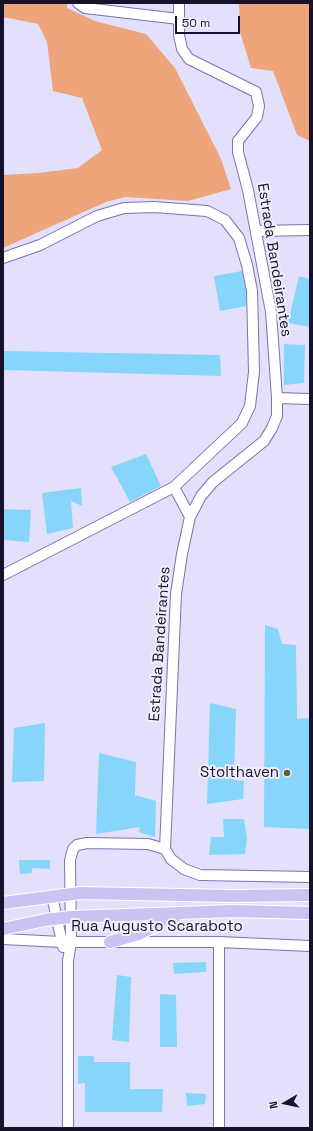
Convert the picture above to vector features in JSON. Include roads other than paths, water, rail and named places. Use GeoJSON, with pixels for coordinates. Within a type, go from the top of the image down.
{"type":"FeatureCollection","features":[{"type":"Feature","properties":{"kind":"main road","name":"Rua Augusto Scaraboto"},"geometry":{"type":"LineString","coordinates":[[3,902],[70,893],[233,896],[310,895]]}},
{"type":"Feature","properties":{"kind":"main road","name":"Rua Augusto Scaraboto"},"geometry":{"type":"LineString","coordinates":[[3,929],[71,917],[233,911],[310,913]]}},
{"type":"Feature","properties":{"kind":"main road"},"geometry":{"type":"LineString","coordinates":[[110,942],[139,934],[162,921],[188,913]]}},
{"type":"Feature","properties":{"kind":"street"},"geometry":{"type":"LineString","coordinates":[[78,3],[85,8],[179,19],[179,3]]}},
{"type":"Feature","properties":{"kind":"street","name":"Estrada Bandeirantes"},"geometry":{"type":"LineString","coordinates":[[164,849],[176,594],[182,554],[190,518],[201,496],[213,482],[264,441],[277,416],[271,312],[246,180],[238,152],[238,141],[257,117],[259,106],[256,92],[243,84],[189,59],[182,49],[179,35],[179,19]]}},
{"type":"Feature","properties":{"kind":"street"},"geometry":{"type":"LineString","coordinates":[[3,258],[40,245],[97,216],[124,208],[154,207],[207,211],[225,220],[239,238],[247,265],[252,291],[254,372],[250,406],[242,423],[174,487],[3,575]]}},
{"type":"Feature","properties":{"kind":"street"},"geometry":{"type":"LineString","coordinates":[[256,231],[310,230]]}},
{"type":"Feature","properties":{"kind":"street"},"geometry":{"type":"LineString","coordinates":[[277,398],[310,399]]}},
{"type":"Feature","properties":{"kind":"street"},"geometry":{"type":"LineString","coordinates":[[174,487],[190,518]]}},
{"type":"Feature","properties":{"kind":"street"},"geometry":{"type":"LineString","coordinates":[[68,1128],[68,961],[66,942],[71,917],[70,860],[73,849],[77,845],[87,843],[148,844],[164,849],[171,859],[184,869],[200,875],[310,877]]}},
{"type":"Feature","properties":{"kind":"street"},"geometry":{"type":"LineString","coordinates":[[52,896],[56,919],[66,942]]}},
{"type":"Feature","properties":{"kind":"street","name":"Rua Augusto Scaraboto"},"geometry":{"type":"LineString","coordinates":[[3,939],[66,942],[219,942],[310,946]]}},
{"type":"Feature","properties":{"kind":"street"},"geometry":{"type":"LineString","coordinates":[[219,942],[219,1128]]}},
{"type":"Feature","properties":{"kind":"place","name":"Stolthaven"},"geometry":{"type":"Point","coordinates":[287,773]}}]}
